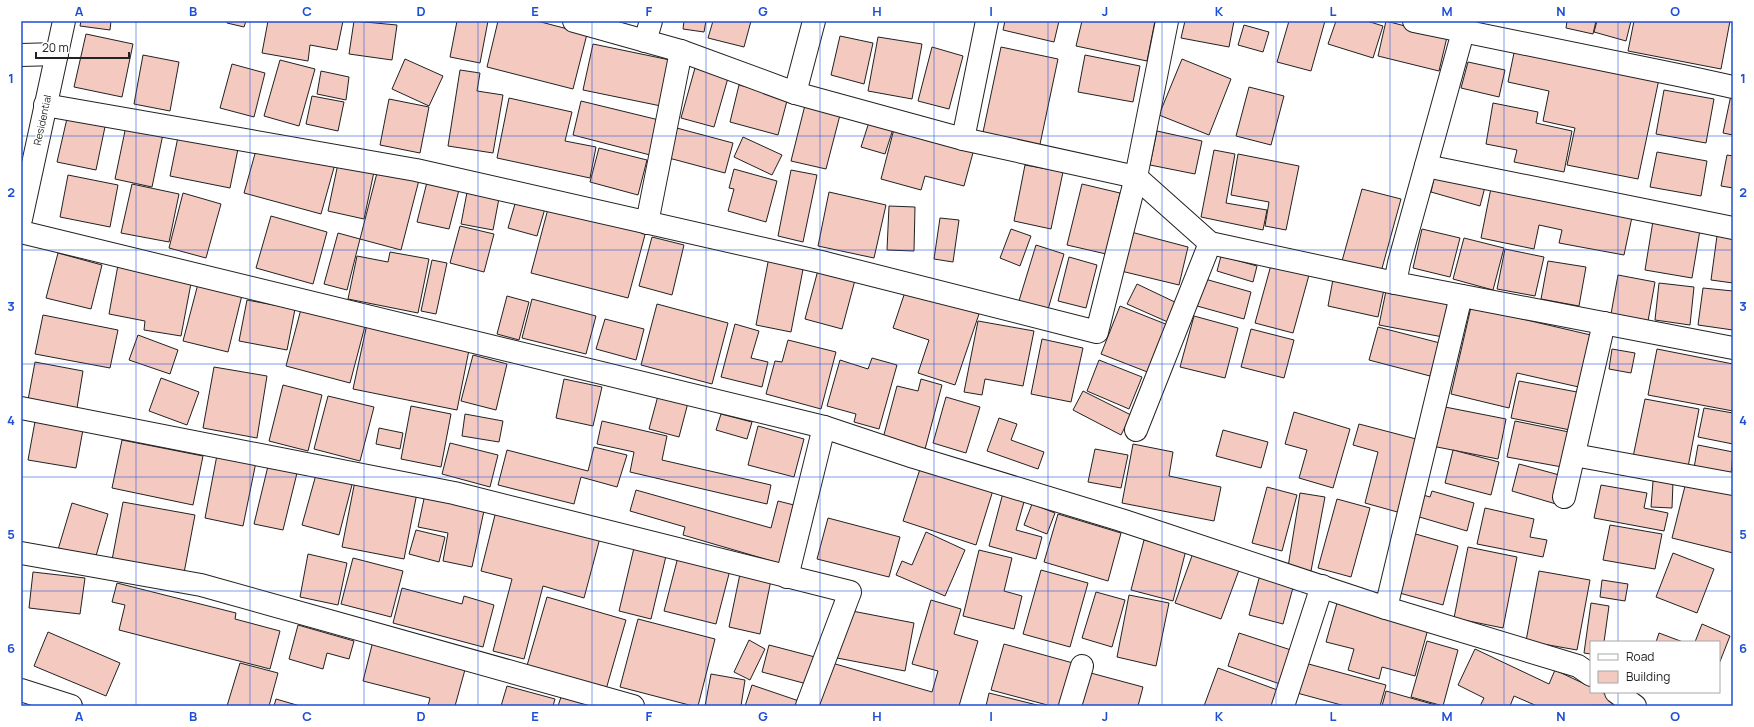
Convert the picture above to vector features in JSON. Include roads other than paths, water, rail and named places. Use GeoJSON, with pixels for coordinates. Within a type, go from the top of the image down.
{"type":"FeatureCollection","features":[{"type":"Feature","properties":{"kind":"street","name":"Residential"},"geometry":{"type":"LineString","coordinates":[[21,219],[64,21]]}},
{"type":"Feature","properties":{"kind":"street"},"geometry":{"type":"LineString","coordinates":[[574,21],[648,31],[681,51],[796,93],[963,139],[1136,177],[1210,243],[1395,284],[1733,348]]}},
{"type":"Feature","properties":{"kind":"street"},"geometry":{"type":"LineString","coordinates":[[796,93],[814,21]]}},
{"type":"Feature","properties":{"kind":"street"},"geometry":{"type":"LineString","coordinates":[[963,139],[986,21]]}},
{"type":"Feature","properties":{"kind":"street"},"geometry":{"type":"LineString","coordinates":[[45,105],[416,170],[821,262],[1096,332],[1136,177],[1167,21]]}},
{"type":"Feature","properties":{"kind":"street"},"geometry":{"type":"LineString","coordinates":[[1414,21],[1464,26],[1733,87]]}},
{"type":"Feature","properties":{"kind":"street"},"geometry":{"type":"LineString","coordinates":[[1395,284],[1399,263],[1464,26]]}},
{"type":"Feature","properties":{"kind":"street"},"geometry":{"type":"LineString","coordinates":[[647,223],[681,51]]}},
{"type":"Feature","properties":{"kind":"street"},"geometry":{"type":"LineString","coordinates":[[21,55],[57,54]]}},
{"type":"Feature","properties":{"kind":"street"},"geometry":{"type":"LineString","coordinates":[[1426,166],[1733,228]]}},
{"type":"Feature","properties":{"kind":"street"},"geometry":{"type":"LineString","coordinates":[[21,232],[824,426],[914,457],[1129,523],[1386,608],[1578,666],[1590,674]]}},
{"type":"Feature","properties":{"kind":"street"},"geometry":{"type":"LineString","coordinates":[[1136,430],[1210,243]]}},
{"type":"Feature","properties":{"kind":"street"},"geometry":{"type":"LineString","coordinates":[[1386,608],[1461,296]]}},
{"type":"Feature","properties":{"kind":"street"},"geometry":{"type":"LineString","coordinates":[[1564,497],[1604,323]]}},
{"type":"Feature","properties":{"kind":"street"},"geometry":{"type":"LineString","coordinates":[[21,408],[454,494],[850,592],[806,706]]}},
{"type":"Feature","properties":{"kind":"street"},"geometry":{"type":"LineString","coordinates":[[787,577],[824,426]]}},
{"type":"Feature","properties":{"kind":"street"},"geometry":{"type":"LineString","coordinates":[[1574,455],[1733,484]]}},
{"type":"Feature","properties":{"kind":"street"},"geometry":{"type":"LineString","coordinates":[[21,553],[201,585],[633,706]]}},
{"type":"Feature","properties":{"kind":"street"},"geometry":{"type":"LineString","coordinates":[[1284,706],[1322,586]]}},
{"type":"Feature","properties":{"kind":"street"},"geometry":{"type":"LineString","coordinates":[[1070,706],[1082,666]]}},
{"type":"Feature","properties":{"kind":"street"},"geometry":{"type":"LineString","coordinates":[[21,690],[71,706]]}},
{"type":"Feature","properties":{"kind":"street"},"geometry":{"type":"LineString","coordinates":[[1617,693],[1635,706]]}}]}
